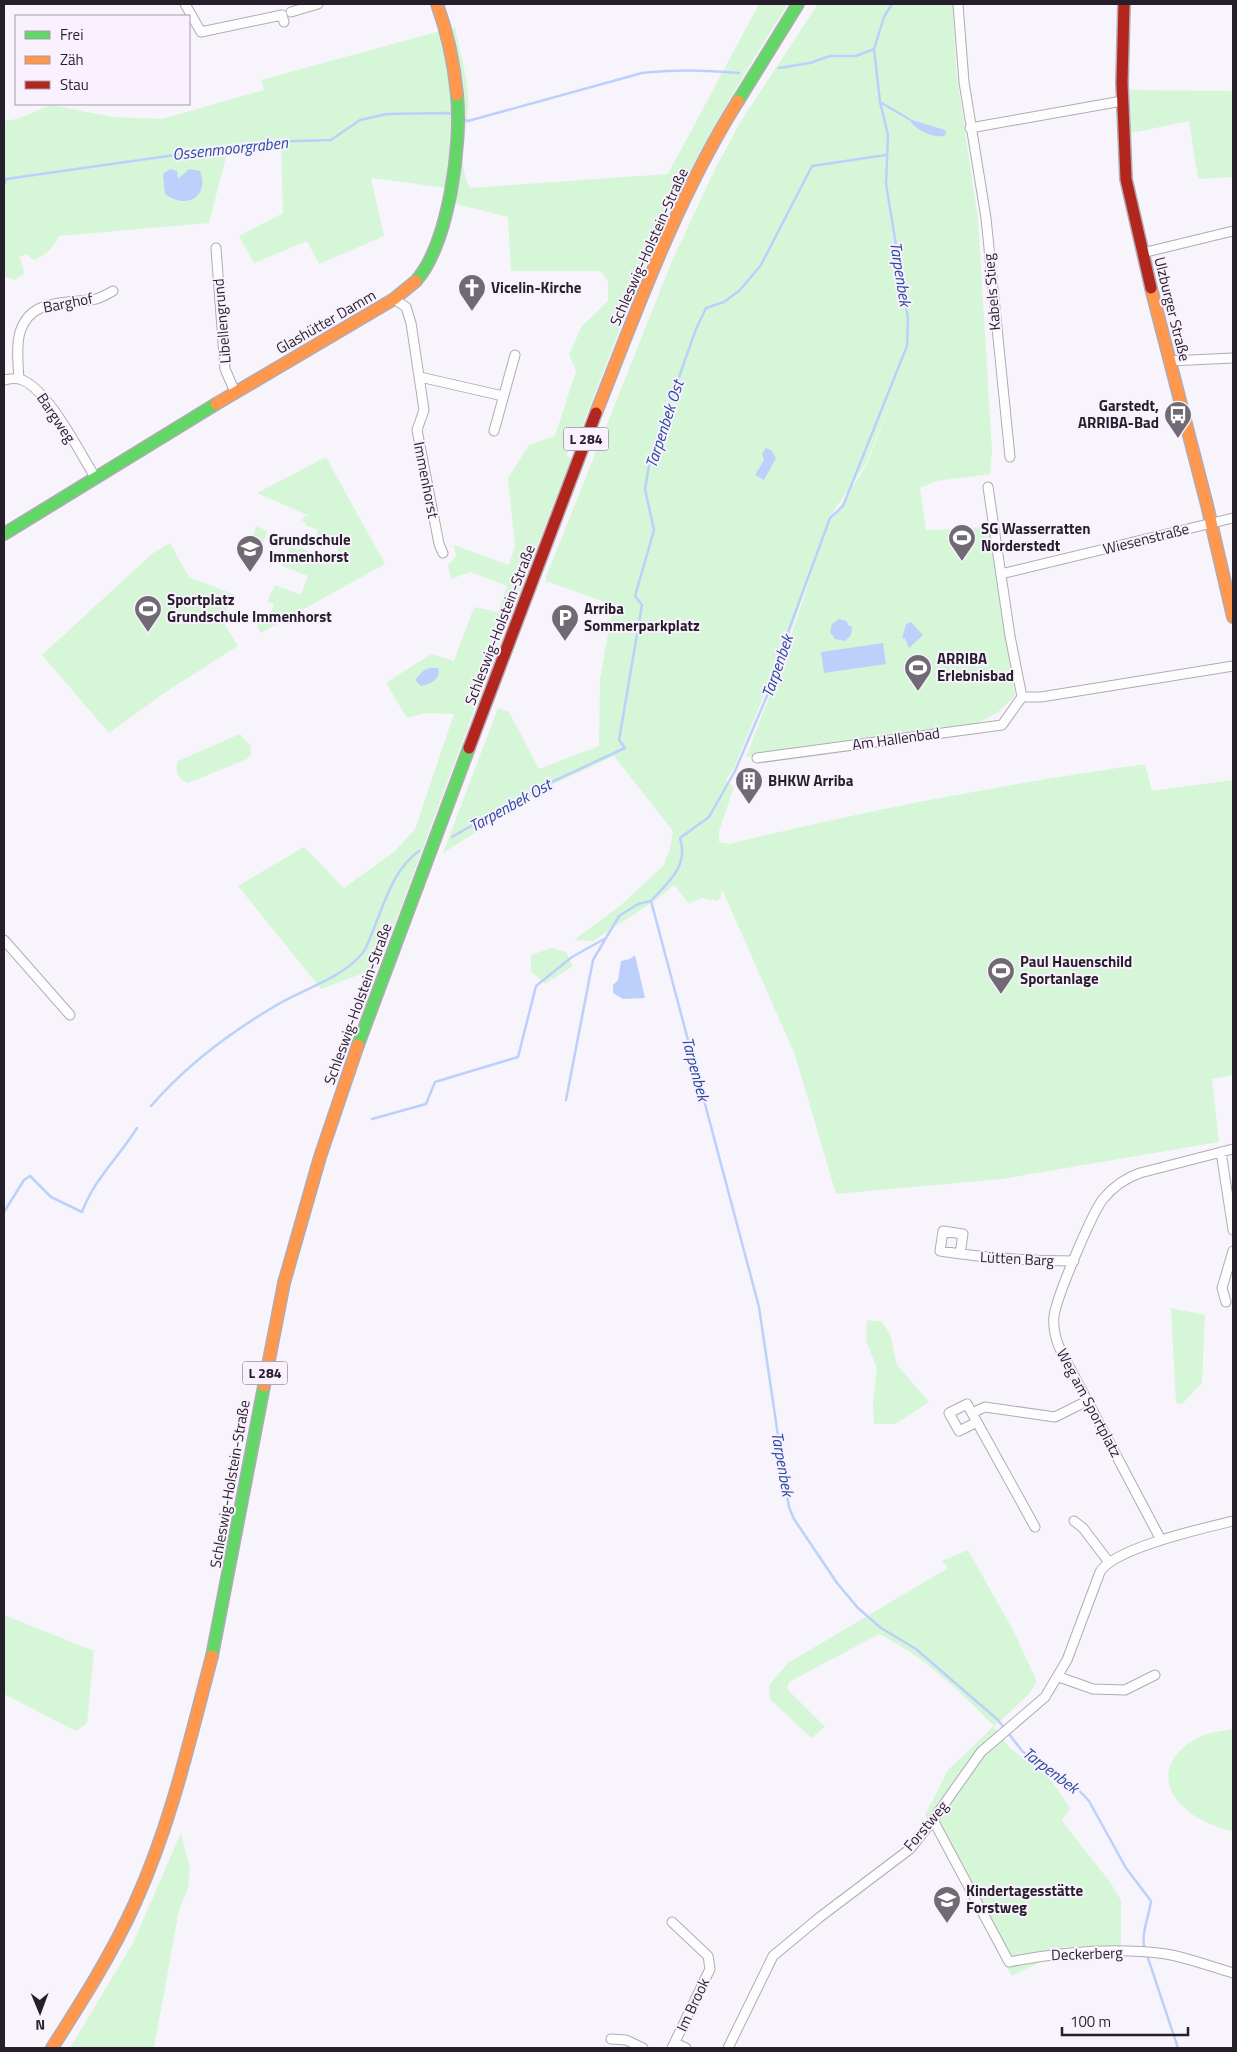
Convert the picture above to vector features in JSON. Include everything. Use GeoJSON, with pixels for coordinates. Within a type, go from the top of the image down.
{"type":"FeatureCollection","features":[{"type":"Feature","properties":{"kind":"main road","name":"Glashütter Damm"},"geometry":{"type":"LineString","coordinates":[[4,534],[235,392],[394,299],[417,280],[427,264],[439,231],[455,161],[458,121],[457,82],[444,19],[437,4]]}},
{"type":"Feature","properties":{"kind":"main road","name":"Schleswig-Holstein-Straße"},"geometry":{"type":"LineString","coordinates":[[52,2048],[90,1989],[135,1903],[161,1837],[183,1766],[214,1649],[284,1283],[320,1157],[365,1024],[579,457],[653,270],[692,185],[729,115],[798,4]]}},
{"type":"Feature","properties":{"kind":"main road","name":"Ulzburger Straße"},"geometry":{"type":"LineString","coordinates":[[1124,4],[1122,101],[1126,179],[1142,253],[1233,617]]}},
{"type":"Feature","properties":{"kind":"street"},"geometry":{"type":"LineString","coordinates":[[185,4],[201,32],[282,15],[284,22]]}},
{"type":"Feature","properties":{"kind":"street"},"geometry":{"type":"LineString","coordinates":[[291,12],[318,4]]}},
{"type":"Feature","properties":{"kind":"street","name":"Kabels Stieg"},"geometry":{"type":"LineString","coordinates":[[958,4],[970,128],[986,218],[1010,457]]}},
{"type":"Feature","properties":{"kind":"street"},"geometry":{"type":"LineString","coordinates":[[970,128],[1122,101]]}},
{"type":"Feature","properties":{"kind":"street"},"geometry":{"type":"LineString","coordinates":[[1142,253],[1233,231]]}},
{"type":"Feature","properties":{"kind":"street","name":"Libellengrund"},"geometry":{"type":"LineString","coordinates":[[216,248],[225,369],[235,392]]}},
{"type":"Feature","properties":{"kind":"street","name":"Barghof"},"geometry":{"type":"LineString","coordinates":[[19,379],[19,333],[35,310],[46,304],[97,298],[114,291]]}},
{"type":"Feature","properties":{"kind":"street","name":"Immenhorst"},"geometry":{"type":"LineString","coordinates":[[394,299],[406,307],[411,323],[424,410],[417,430],[439,544],[443,553]]}},
{"type":"Feature","properties":{"kind":"street"},"geometry":{"type":"LineString","coordinates":[[494,431],[515,355]]}},
{"type":"Feature","properties":{"kind":"street"},"geometry":{"type":"LineString","coordinates":[[1169,361],[1233,358]]}},
{"type":"Feature","properties":{"kind":"street"},"geometry":{"type":"LineString","coordinates":[[420,377],[503,396]]}},
{"type":"Feature","properties":{"kind":"street"},"geometry":{"type":"LineString","coordinates":[[4,380],[19,379]]}},
{"type":"Feature","properties":{"kind":"street","name":"Bargweg"},"geometry":{"type":"LineString","coordinates":[[19,379],[32,385],[45,397],[95,477]]}},
{"type":"Feature","properties":{"kind":"street"},"geometry":{"type":"LineString","coordinates":[[988,487],[1022,697],[1041,697],[1233,666]]}},
{"type":"Feature","properties":{"kind":"street","name":"Wiesenstraße"},"geometry":{"type":"LineString","coordinates":[[1001,574],[1233,518]]}},
{"type":"Feature","properties":{"kind":"street","name":"Am Hallenbad"},"geometry":{"type":"LineString","coordinates":[[756,758],[1002,725],[1022,697]]}},
{"type":"Feature","properties":{"kind":"street"},"geometry":{"type":"LineString","coordinates":[[4,940],[70,1015]]}},
{"type":"Feature","properties":{"kind":"street","name":"Weg am Sportplatz"},"geometry":{"type":"LineString","coordinates":[[1161,1540],[1060,1349],[1054,1328],[1056,1306],[1098,1207],[1116,1186],[1140,1173],[1233,1149]]}},
{"type":"Feature","properties":{"kind":"street"},"geometry":{"type":"LineString","coordinates":[[1221,1152],[1233,1230]]}},
{"type":"Feature","properties":{"kind":"street"},"geometry":{"type":"LineString","coordinates":[[1226,1302],[1222,1288],[1233,1251]]}},
{"type":"Feature","properties":{"kind":"street","name":"Lütten Barg"},"geometry":{"type":"LineString","coordinates":[[960,1254],[1002,1260],[1074,1261]]}},
{"type":"Feature","properties":{"kind":"street"},"geometry":{"type":"LineString","coordinates":[[972,1413],[985,1407],[1057,1417],[1087,1401]]}},
{"type":"Feature","properties":{"kind":"street"},"geometry":{"type":"LineString","coordinates":[[977,1422],[959,1431],[950,1413],[967,1404],[977,1422],[1035,1527]]}},
{"type":"Feature","properties":{"kind":"street"},"geometry":{"type":"LineString","coordinates":[[1074,1522],[1083,1528],[1108,1561],[1161,1540],[1233,1521]]}},
{"type":"Feature","properties":{"kind":"street","name":"Forstweg"},"geometry":{"type":"LineString","coordinates":[[728,2048],[773,1956],[820,1917],[910,1849],[934,1820],[981,1752],[1046,1696],[1059,1677],[1100,1572],[1108,1561]]}},
{"type":"Feature","properties":{"kind":"street"},"geometry":{"type":"LineString","coordinates":[[1059,1677],[1093,1689],[1125,1690],[1155,1675]]}},
{"type":"Feature","properties":{"kind":"street","name":"Deckerberg"},"geometry":{"type":"LineString","coordinates":[[934,1820],[1009,1962],[1066,1952],[1167,1954],[1233,1973]]}},
{"type":"Feature","properties":{"kind":"street","name":"Im Brook"},"geometry":{"type":"LineString","coordinates":[[672,1922],[708,1956],[710,1969],[674,2046],[686,2048]]}},
{"type":"Feature","properties":{"kind":"street"},"geometry":{"type":"LineString","coordinates":[[611,2040],[626,2040],[643,2048]]}},
{"type":"Feature","properties":{"kind":"green space"},"geometry":{"type":"Polygon","coordinates":[[[759,4],[788,4],[704,145],[663,225],[623,320],[573,449],[569,449],[566,456],[571,458],[377,968],[321,989],[238,886],[304,847],[344,888],[395,851],[415,829],[454,714],[426,713],[407,718],[386,683],[431,654],[454,661],[474,607],[498,612],[507,586],[470,572],[451,579],[448,565],[456,556],[454,545],[509,565],[515,546],[508,478],[529,445],[555,436],[576,371],[569,354],[582,326],[608,301],[608,281],[600,271],[511,271],[508,217],[445,201],[447,188],[371,178],[384,236],[319,264],[307,241],[254,263],[239,236],[283,213],[281,146],[227,153],[209,223],[59,236],[52,248],[38,258],[34,260],[26,254],[19,257],[24,274],[14,280],[4,276],[4,121],[17,119],[51,105],[113,117],[162,119],[264,90],[261,80],[455,27],[465,70],[468,96],[463,165],[465,177],[470,188],[668,174],[759,4]]]}},
{"type":"Feature","properties":{"kind":"green space"},"geometry":{"type":"Polygon","coordinates":[[[818,4],[953,4],[956,70],[978,219],[992,450],[990,474],[937,481],[920,488],[926,530],[990,526],[1015,696],[997,713],[976,724],[746,757],[784,658],[826,528],[867,464],[895,391],[866,463],[829,518],[787,643],[782,646],[781,655],[733,770],[726,780],[734,787],[719,831],[719,842],[729,844],[936,799],[1040,780],[1145,764],[1152,791],[1233,780],[1233,1075],[1212,1079],[1219,1142],[1002,1179],[836,1194],[795,1055],[722,889],[721,898],[717,901],[701,898],[689,904],[674,885],[656,900],[593,941],[574,940],[621,905],[663,866],[670,849],[673,831],[614,756],[547,787],[443,853],[498,708],[509,712],[539,769],[599,746],[600,679],[613,605],[546,581],[546,577],[672,261],[715,169],[741,121],[818,4]]]}},
{"type":"Feature","properties":{"kind":"green space"},"geometry":{"type":"Polygon","coordinates":[[[1130,90],[1233,91],[1233,177],[1198,179],[1189,121],[1131,133],[1130,90]]]}},
{"type":"Feature","properties":{"kind":"green space"},"geometry":{"type":"Polygon","coordinates":[[[326,457],[385,564],[261,633],[257,627],[263,612],[270,614],[274,604],[267,601],[275,585],[301,595],[308,576],[282,566],[290,547],[299,550],[301,548],[333,560],[339,547],[333,535],[330,540],[316,535],[318,530],[305,525],[306,522],[302,521],[304,516],[309,516],[257,493],[326,457]]]}},
{"type":"Feature","properties":{"kind":"green space"},"geometry":{"type":"Polygon","coordinates":[[[256,526],[267,531],[260,551],[249,547],[256,526]]]}},
{"type":"Feature","properties":{"kind":"green space","name":"Sportplatz Grundschule Immenhorst"},"geometry":{"type":"Polygon","coordinates":[[[170,543],[189,577],[233,594],[223,621],[238,646],[170,689],[109,733],[42,655],[153,553],[170,543]]]}},
{"type":"Feature","properties":{"kind":"green space"},"geometry":{"type":"Polygon","coordinates":[[[240,734],[250,745],[251,755],[247,759],[188,783],[179,777],[176,768],[178,761],[240,734]]]}},
{"type":"Feature","properties":{"kind":"green space"},"geometry":{"type":"Polygon","coordinates":[[[551,948],[566,952],[573,966],[545,984],[531,971],[531,955],[551,948]]]}},
{"type":"Feature","properties":{"kind":"green space"},"geometry":{"type":"Polygon","coordinates":[[[1171,1308],[1205,1315],[1202,1383],[1182,1404],[1176,1403],[1171,1308]]]}},
{"type":"Feature","properties":{"kind":"green space"},"geometry":{"type":"Polygon","coordinates":[[[867,1320],[882,1322],[890,1334],[897,1365],[929,1402],[895,1424],[874,1424],[873,1401],[877,1369],[866,1340],[867,1320]]]}},
{"type":"Feature","properties":{"kind":"green space"},"geometry":{"type":"Polygon","coordinates":[[[968,1550],[1013,1630],[1037,1682],[1029,1694],[994,1727],[1010,1748],[1049,1777],[1070,1808],[1062,1821],[1110,1882],[1121,1900],[1121,1946],[1063,1947],[1064,1960],[1045,1960],[1012,1976],[925,1815],[948,1770],[994,1726],[940,1675],[911,1653],[879,1634],[789,1682],[787,1689],[825,1727],[811,1738],[770,1699],[769,1685],[788,1663],[948,1568],[942,1561],[968,1550]]]}},
{"type":"Feature","properties":{"kind":"green space"},"geometry":{"type":"Polygon","coordinates":[[[4,1615],[94,1651],[87,1723],[76,1731],[4,1694],[4,1615]]]}},
{"type":"Feature","properties":{"kind":"green space"},"geometry":{"type":"Polygon","coordinates":[[[1233,1729],[1233,1832],[1204,1821],[1188,1811],[1171,1791],[1169,1771],[1172,1761],[1188,1744],[1208,1734],[1233,1729]]]}},
{"type":"Feature","properties":{"kind":"green space"},"geometry":{"type":"Polygon","coordinates":[[[181,1833],[190,1869],[188,1888],[179,1910],[154,2048],[70,2048],[133,1943],[181,1833]]]}},
{"type":"Feature","properties":{"kind":"water"},"geometry":{"type":"Polygon","coordinates":[[[909,119],[945,130],[946,133],[944,136],[934,136],[915,126],[909,119]]]}},
{"type":"Feature","properties":{"kind":"water"},"geometry":{"type":"Polygon","coordinates":[[[170,169],[177,171],[178,179],[189,169],[200,171],[202,188],[199,194],[188,201],[181,201],[165,194],[163,174],[170,169]]]}},
{"type":"Feature","properties":{"kind":"water"},"geometry":{"type":"Polygon","coordinates":[[[766,448],[771,450],[776,458],[764,480],[755,475],[764,460],[762,454],[766,448]]]}},
{"type":"Feature","properties":{"kind":"water"},"geometry":{"type":"Polygon","coordinates":[[[839,619],[847,621],[848,625],[852,627],[851,635],[845,641],[835,639],[830,632],[832,624],[839,619]]]}},
{"type":"Feature","properties":{"kind":"water"},"geometry":{"type":"Polygon","coordinates":[[[911,622],[923,635],[909,648],[905,638],[902,639],[906,624],[911,622]]]}},
{"type":"Feature","properties":{"kind":"water"},"geometry":{"type":"Polygon","coordinates":[[[883,643],[886,664],[824,673],[821,652],[883,643]]]}},
{"type":"Feature","properties":{"kind":"water"},"geometry":{"type":"Polygon","coordinates":[[[430,668],[438,668],[437,678],[421,686],[415,680],[423,671],[430,668]]]}},
{"type":"Feature","properties":{"kind":"water"},"geometry":{"type":"Polygon","coordinates":[[[635,955],[645,998],[623,999],[613,993],[613,985],[618,980],[621,961],[630,959],[635,955]]]}},
{"type":"Feature","properties":{"kind":"waterway","name":"Tarpenbek"},"geometry":{"type":"LineString","coordinates":[[892,4],[884,17],[874,49],[880,102],[888,135],[886,184],[908,318],[907,346],[843,506],[830,518],[787,635],[784,656],[735,771],[709,817],[680,838],[682,857],[679,866],[670,880],[651,901],[759,1307],[785,1483],[789,1507],[794,1519],[837,1583],[858,1608],[881,1628],[916,1649],[998,1720],[1023,1752],[1039,1760],[1074,1785],[1089,1801],[1126,1868],[1151,1901],[1144,1932],[1145,1949]]}},
{"type":"Feature","properties":{"kind":"waterway","name":"Ossenmoorgraben"},"geometry":{"type":"LineString","coordinates":[[779,68],[810,63],[830,56],[856,56],[874,49]]}},
{"type":"Feature","properties":{"kind":"waterway","name":"Ossenmoorgraben"},"geometry":{"type":"LineString","coordinates":[[463,119],[468,121],[642,73],[690,70],[739,73]]}},
{"type":"Feature","properties":{"kind":"waterway"},"geometry":{"type":"LineString","coordinates":[[880,102],[909,119]]}},
{"type":"Feature","properties":{"kind":"waterway","name":"Ossenmoorgraben"},"geometry":{"type":"LineString","coordinates":[[4,185],[6,179],[266,142],[331,140],[360,120],[387,114],[448,113],[454,115]]}},
{"type":"Feature","properties":{"kind":"waterway","name":"Tarpenbek Ost"},"geometry":{"type":"LineString","coordinates":[[452,837],[530,792],[625,748],[619,740],[642,605],[635,596],[654,530],[645,489],[650,459],[696,329],[706,308],[724,302],[740,290],[761,265],[812,166],[886,155]]}},
{"type":"Feature","properties":{"kind":"waterway","name":"Tarpenbek Ost"},"geometry":{"type":"LineString","coordinates":[[151,1106],[165,1090],[212,1048],[282,1002],[333,977],[352,964],[366,948],[385,899],[396,877],[402,867],[419,851]]}},
{"type":"Feature","properties":{"kind":"waterway"},"geometry":{"type":"LineString","coordinates":[[566,1100],[593,960],[619,916],[638,904],[651,901]]}},
{"type":"Feature","properties":{"kind":"waterway"},"geometry":{"type":"LineString","coordinates":[[372,1119],[426,1104],[435,1082],[518,1057],[536,986],[572,957],[606,938]]}},
{"type":"Feature","properties":{"kind":"waterway","name":"Tarpenbek Ost"},"geometry":{"type":"LineString","coordinates":[[4,1212],[24,1180],[30,1176],[51,1197],[82,1212],[93,1189],[137,1128]]}},
{"type":"Feature","properties":{"kind":"waterway","name":"Tarpenbek"},"geometry":{"type":"LineString","coordinates":[[1147,1955],[1178,2048]]}},
{"type":"Feature","properties":{"kind":"traffic: fast"},"geometry":{"type":"LineString","coordinates":[[738,101],[798,4]]}},
{"type":"Feature","properties":{"kind":"traffic: fast"},"geometry":{"type":"LineString","coordinates":[[416,281],[437,243],[451,192],[457,139],[457,95]]}},
{"type":"Feature","properties":{"kind":"traffic: fast"},"geometry":{"type":"LineString","coordinates":[[4,534],[216,404]]}},
{"type":"Feature","properties":{"kind":"traffic: fast"},"geometry":{"type":"LineString","coordinates":[[358,1045],[469,748]]}},
{"type":"Feature","properties":{"kind":"traffic: fast"},"geometry":{"type":"LineString","coordinates":[[212,1656],[264,1386]]}},
{"type":"Feature","properties":{"kind":"traffic: slow"},"geometry":{"type":"LineString","coordinates":[[437,4],[450,49],[457,95]]}},
{"type":"Feature","properties":{"kind":"traffic: slow"},"geometry":{"type":"LineString","coordinates":[[596,413],[643,293],[677,214],[716,138],[738,101]]}},
{"type":"Feature","properties":{"kind":"traffic: slow"},"geometry":{"type":"LineString","coordinates":[[216,404],[394,299],[416,281]]}},
{"type":"Feature","properties":{"kind":"traffic: slow"},"geometry":{"type":"LineString","coordinates":[[1151,288],[1207,505],[1233,617]]}},
{"type":"Feature","properties":{"kind":"traffic: slow"},"geometry":{"type":"LineString","coordinates":[[264,1386],[284,1283],[320,1157],[358,1045]]}},
{"type":"Feature","properties":{"kind":"traffic: slow"},"geometry":{"type":"LineString","coordinates":[[52,2048],[107,1959],[148,1873],[179,1781],[212,1656]]}},
{"type":"Feature","properties":{"kind":"traffic: jam"},"geometry":{"type":"LineString","coordinates":[[1124,4],[1122,83],[1126,179],[1151,288]]}},
{"type":"Feature","properties":{"kind":"traffic: jam"},"geometry":{"type":"LineString","coordinates":[[469,748],[596,413]]}},
{"type":"Feature","properties":{"kind":"place","name":"Vicelin-Kirche"},"geometry":{"type":"Point","coordinates":[472,312]}},
{"type":"Feature","properties":{"kind":"place","name":"Garstedt, ARRIBA-Bad"},"geometry":{"type":"Point","coordinates":[1178,439]}},
{"type":"Feature","properties":{"kind":"place","name":"SG Wasserratten Norderstedt"},"geometry":{"type":"Point","coordinates":[962,562]}},
{"type":"Feature","properties":{"kind":"place","name":"Grundschule Immenhorst"},"geometry":{"type":"Point","coordinates":[250,573]}},
{"type":"Feature","properties":{"kind":"place","name":"Sportplatz Grundschule Immenhorst"},"geometry":{"type":"Point","coordinates":[148,633]}},
{"type":"Feature","properties":{"kind":"place","name":"Arriba Sommerparkplatz"},"geometry":{"type":"Point","coordinates":[565,642]}},
{"type":"Feature","properties":{"kind":"place","name":"ARRIBA Erlebnisbad"},"geometry":{"type":"Point","coordinates":[918,692]}},
{"type":"Feature","properties":{"kind":"place","name":"BHKW Arriba"},"geometry":{"type":"Point","coordinates":[749,805]}},
{"type":"Feature","properties":{"kind":"place","name":"Paul Hauenschild Sportanlage"},"geometry":{"type":"Point","coordinates":[1001,995]}},
{"type":"Feature","properties":{"kind":"place","name":"Kindertagesstätte Forstweg"},"geometry":{"type":"Point","coordinates":[947,1924]}}]}
